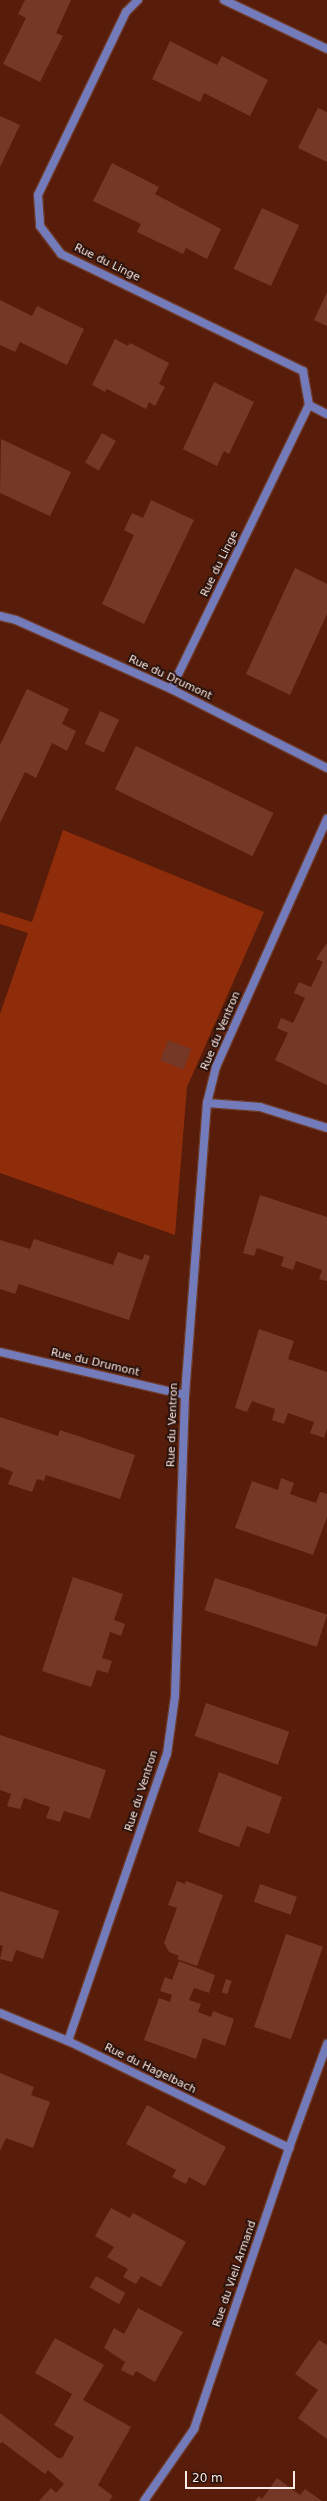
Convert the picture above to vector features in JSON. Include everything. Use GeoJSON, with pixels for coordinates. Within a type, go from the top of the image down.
{"type":"FeatureCollection","features":[{"type":"Feature","properties":{"kind":"street","name":"Rue du Linge"},"geometry":{"type":"LineString","coordinates":[[138,0],[126,12],[38,195],[40,226],[61,254],[303,371],[310,405],[171,689]]}},
{"type":"Feature","properties":{"kind":"street"},"geometry":{"type":"LineString","coordinates":[[224,0],[327,50]]}},
{"type":"Feature","properties":{"kind":"street"},"geometry":{"type":"LineString","coordinates":[[310,405],[327,414]]}},
{"type":"Feature","properties":{"kind":"street","name":"Rue du Drumont"},"geometry":{"type":"LineString","coordinates":[[0,616],[16,620],[171,689],[327,768]]}},
{"type":"Feature","properties":{"kind":"street","name":"Rue du Ventron"},"geometry":{"type":"LineString","coordinates":[[68,2041],[167,1754],[175,1696],[185,1395],[207,1103],[216,1067],[327,819]]}},
{"type":"Feature","properties":{"kind":"street"},"geometry":{"type":"LineString","coordinates":[[207,1103],[260,1107],[327,1128]]}},
{"type":"Feature","properties":{"kind":"street","name":"Rue du Drumont"},"geometry":{"type":"LineString","coordinates":[[0,1352],[185,1395]]}},
{"type":"Feature","properties":{"kind":"street","name":"Rue du Hagelbach"},"geometry":{"type":"LineString","coordinates":[[0,2013],[68,2041],[288,2148]]}},
{"type":"Feature","properties":{"kind":"street","name":"Rue du Vieil Armand"},"geometry":{"type":"LineString","coordinates":[[144,2501],[194,2429],[288,2148],[327,2044]]}},
{"type":"Feature","properties":{"kind":"shaded area"},"geometry":{"type":"Polygon","coordinates":[[[63,830],[264,912],[187,1087],[175,1235],[0,1173],[0,1014],[28,933],[0,924],[0,912],[32,922],[63,830]]]}},
{"type":"Feature","properties":{"kind":"building"},"geometry":{"type":"Polygon","coordinates":[[[25,0],[71,0],[56,33],[63,36],[40,82],[3,64],[26,18],[18,14],[25,0]]]}},
{"type":"Feature","properties":{"kind":"building"},"geometry":{"type":"Polygon","coordinates":[[[170,41],[217,65],[222,56],[268,80],[250,116],[204,93],[200,102],[152,79],[170,41]]]}},
{"type":"Feature","properties":{"kind":"building"},"geometry":{"type":"Polygon","coordinates":[[[318,108],[327,112],[327,162],[298,148],[318,108]]]}},
{"type":"Feature","properties":{"kind":"building"},"geometry":{"type":"Polygon","coordinates":[[[0,116],[20,125],[0,167],[0,116]]]}},
{"type":"Feature","properties":{"kind":"building"},"geometry":{"type":"Polygon","coordinates":[[[112,163],[159,187],[155,194],[221,229],[207,259],[186,248],[183,254],[137,232],[141,224],[93,201],[112,163]]]}},
{"type":"Feature","properties":{"kind":"building"},"geometry":{"type":"Polygon","coordinates":[[[262,208],[299,225],[271,286],[234,269],[262,208]]]}},
{"type":"Feature","properties":{"kind":"building"},"geometry":{"type":"Polygon","coordinates":[[[327,292],[327,326],[314,320],[327,292]]]}},
{"type":"Feature","properties":{"kind":"building"},"geometry":{"type":"Polygon","coordinates":[[[0,300],[32,316],[37,306],[84,329],[67,365],[20,342],[15,352],[0,345],[0,300]]]}},
{"type":"Feature","properties":{"kind":"building"},"geometry":{"type":"Polygon","coordinates":[[[115,339],[128,346],[130,343],[169,363],[159,384],[165,387],[155,406],[149,402],[146,409],[107,389],[105,392],[92,385],[115,339]]]}},
{"type":"Feature","properties":{"kind":"building"},"geometry":{"type":"Polygon","coordinates":[[[214,382],[254,402],[229,454],[224,451],[217,466],[183,449],[214,382]]]}},
{"type":"Feature","properties":{"kind":"building"},"geometry":{"type":"Polygon","coordinates":[[[102,433],[116,441],[99,470],[85,462],[102,433]]]}},
{"type":"Feature","properties":{"kind":"building"},"geometry":{"type":"Polygon","coordinates":[[[1,439],[71,472],[50,516],[0,493],[1,439]]]}},
{"type":"Feature","properties":{"kind":"building"},"geometry":{"type":"Polygon","coordinates":[[[151,500],[194,520],[144,624],[102,604],[134,535],[124,530],[132,513],[143,518],[151,500]]]}},
{"type":"Feature","properties":{"kind":"building"},"geometry":{"type":"Polygon","coordinates":[[[295,568],[327,584],[327,614],[290,695],[246,674],[295,568]]]}},
{"type":"Feature","properties":{"kind":"building"},"geometry":{"type":"Polygon","coordinates":[[[27,689],[69,709],[62,724],[76,731],[67,751],[52,743],[36,778],[25,772],[0,823],[0,745],[27,689]]]}},
{"type":"Feature","properties":{"kind":"building"},"geometry":{"type":"Polygon","coordinates":[[[100,711],[119,720],[104,753],[85,744],[100,711]]]}},
{"type":"Feature","properties":{"kind":"building"},"geometry":{"type":"Polygon","coordinates":[[[136,746],[274,813],[252,856],[115,789],[136,746]]]}},
{"type":"Feature","properties":{"kind":"building"},"geometry":{"type":"Polygon","coordinates":[[[327,943],[327,1085],[275,1060],[288,1033],[277,1028],[281,1018],[293,1023],[305,998],[294,993],[299,982],[311,987],[323,962],[316,959],[327,943]]]}},
{"type":"Feature","properties":{"kind":"building"},"geometry":{"type":"Polygon","coordinates":[[[168,1040],[191,1049],[183,1069],[160,1061],[168,1040]]]}},
{"type":"Feature","properties":{"kind":"building"},"geometry":{"type":"Polygon","coordinates":[[[260,1195],[327,1217],[327,1281],[319,1279],[322,1270],[296,1261],[293,1270],[281,1266],[284,1257],[257,1248],[254,1256],[243,1253],[260,1195]]]}},
{"type":"Feature","properties":{"kind":"building"},"geometry":{"type":"Polygon","coordinates":[[[34,1239],[113,1265],[118,1252],[142,1260],[145,1254],[150,1256],[129,1320],[19,1284],[15,1294],[0,1289],[0,1240],[30,1249],[34,1239]]]}},
{"type":"Feature","properties":{"kind":"building"},"geometry":{"type":"Polygon","coordinates":[[[259,1329],[294,1341],[288,1359],[327,1372],[327,1428],[324,1438],[310,1433],[314,1422],[288,1413],[284,1424],[272,1420],[275,1409],[252,1401],[247,1412],[235,1408],[259,1329]]]}},
{"type":"Feature","properties":{"kind":"building"},"geometry":{"type":"Polygon","coordinates":[[[0,1417],[58,1436],[60,1430],[135,1455],[120,1499],[46,1475],[44,1481],[37,1479],[32,1492],[8,1484],[13,1472],[0,1467],[0,1417]]]}},
{"type":"Feature","properties":{"kind":"building"},"geometry":{"type":"Polygon","coordinates":[[[281,1478],[294,1483],[290,1494],[316,1503],[320,1492],[327,1494],[327,1517],[313,1555],[235,1528],[252,1481],[278,1490],[281,1478]]]}},
{"type":"Feature","properties":{"kind":"building"},"geometry":{"type":"Polygon","coordinates":[[[73,1577],[123,1594],[114,1620],[125,1624],[121,1636],[110,1632],[102,1658],[112,1661],[108,1673],[97,1670],[91,1687],[42,1671],[73,1577]]]}},
{"type":"Feature","properties":{"kind":"building"},"geometry":{"type":"Polygon","coordinates":[[[215,1578],[327,1614],[317,1647],[204,1610],[215,1578]]]}},
{"type":"Feature","properties":{"kind":"building"},"geometry":{"type":"Polygon","coordinates":[[[206,1703],[289,1732],[278,1765],[195,1736],[206,1703]]]}},
{"type":"Feature","properties":{"kind":"building"},"geometry":{"type":"Polygon","coordinates":[[[0,1735],[106,1770],[90,1819],[64,1811],[60,1822],[46,1818],[50,1807],[24,1798],[20,1809],[7,1806],[11,1794],[0,1790],[0,1735]]]}},
{"type":"Feature","properties":{"kind":"building"},"geometry":{"type":"Polygon","coordinates":[[[219,1772],[282,1797],[269,1834],[247,1826],[239,1847],[198,1832],[219,1772]]]}},
{"type":"Feature","properties":{"kind":"building"},"geometry":{"type":"Polygon","coordinates":[[[177,1881],[185,1884],[186,1881],[223,1895],[197,1966],[177,1959],[179,1956],[169,1952],[164,1943],[177,1908],[168,1905],[177,1881]]]}},
{"type":"Feature","properties":{"kind":"building"},"geometry":{"type":"Polygon","coordinates":[[[260,1884],[297,1897],[291,1915],[254,1902],[260,1884]]]}},
{"type":"Feature","properties":{"kind":"building"},"geometry":{"type":"Polygon","coordinates":[[[0,1891],[59,1911],[43,1959],[16,1950],[12,1962],[0,1959],[3,1946],[0,1945],[0,1891]]]}},
{"type":"Feature","properties":{"kind":"building"},"geometry":{"type":"Polygon","coordinates":[[[286,1934],[323,1947],[291,2039],[254,2027],[286,1934]]]}},
{"type":"Feature","properties":{"kind":"building"},"geometry":{"type":"Polygon","coordinates":[[[179,1961],[215,1975],[209,1993],[194,1988],[189,2000],[201,2004],[198,2012],[211,2017],[213,2011],[234,2019],[225,2046],[203,2038],[196,2059],[144,2040],[159,1998],[170,2002],[172,1995],[160,1991],[165,1977],[172,1980],[179,1961]]]}},
{"type":"Feature","properties":{"kind":"building"},"geometry":{"type":"Polygon","coordinates":[[[226,1979],[232,1981],[227,1994],[222,1992],[226,1979]]]}},
{"type":"Feature","properties":{"kind":"building"},"geometry":{"type":"Polygon","coordinates":[[[0,2073],[34,2087],[31,2095],[50,2102],[33,2148],[6,2138],[0,2151],[0,2073]]]}},
{"type":"Feature","properties":{"kind":"building"},"geometry":{"type":"Polygon","coordinates":[[[147,2105],[226,2147],[205,2186],[189,2177],[186,2184],[172,2177],[176,2170],[126,2144],[147,2105]]]}},
{"type":"Feature","properties":{"kind":"building"},"geometry":{"type":"Polygon","coordinates":[[[111,2208],[130,2218],[133,2213],[186,2242],[161,2287],[141,2276],[136,2284],[123,2277],[128,2269],[107,2257],[114,2247],[95,2236],[111,2208]]]}},
{"type":"Feature","properties":{"kind":"building"},"geometry":{"type":"Polygon","coordinates":[[[96,2276],[125,2293],[119,2304],[90,2287],[96,2276]]]}},
{"type":"Feature","properties":{"kind":"building"},"geometry":{"type":"Polygon","coordinates":[[[138,2308],[183,2332],[155,2382],[136,2371],[133,2376],[121,2370],[125,2362],[104,2348],[114,2328],[124,2334],[138,2308]]]}},
{"type":"Feature","properties":{"kind":"building"},"geometry":{"type":"Polygon","coordinates":[[[55,2338],[104,2365],[83,2400],[131,2427],[98,2485],[113,2496],[109,2501],[39,2501],[51,2488],[56,2493],[64,2484],[48,2470],[45,2474],[2,2442],[0,2444],[0,2413],[58,2458],[62,2458],[74,2437],[54,2425],[72,2394],[35,2373],[55,2338]]]}},
{"type":"Feature","properties":{"kind":"building"},"geometry":{"type":"Polygon","coordinates":[[[319,2340],[327,2345],[327,2439],[298,2418],[318,2390],[295,2374],[319,2340]]]}},
{"type":"Feature","properties":{"kind":"building"},"geometry":{"type":"Polygon","coordinates":[[[277,2478],[300,2495],[305,2489],[322,2501],[255,2501],[259,2496],[262,2499],[277,2478]]]}}]}
